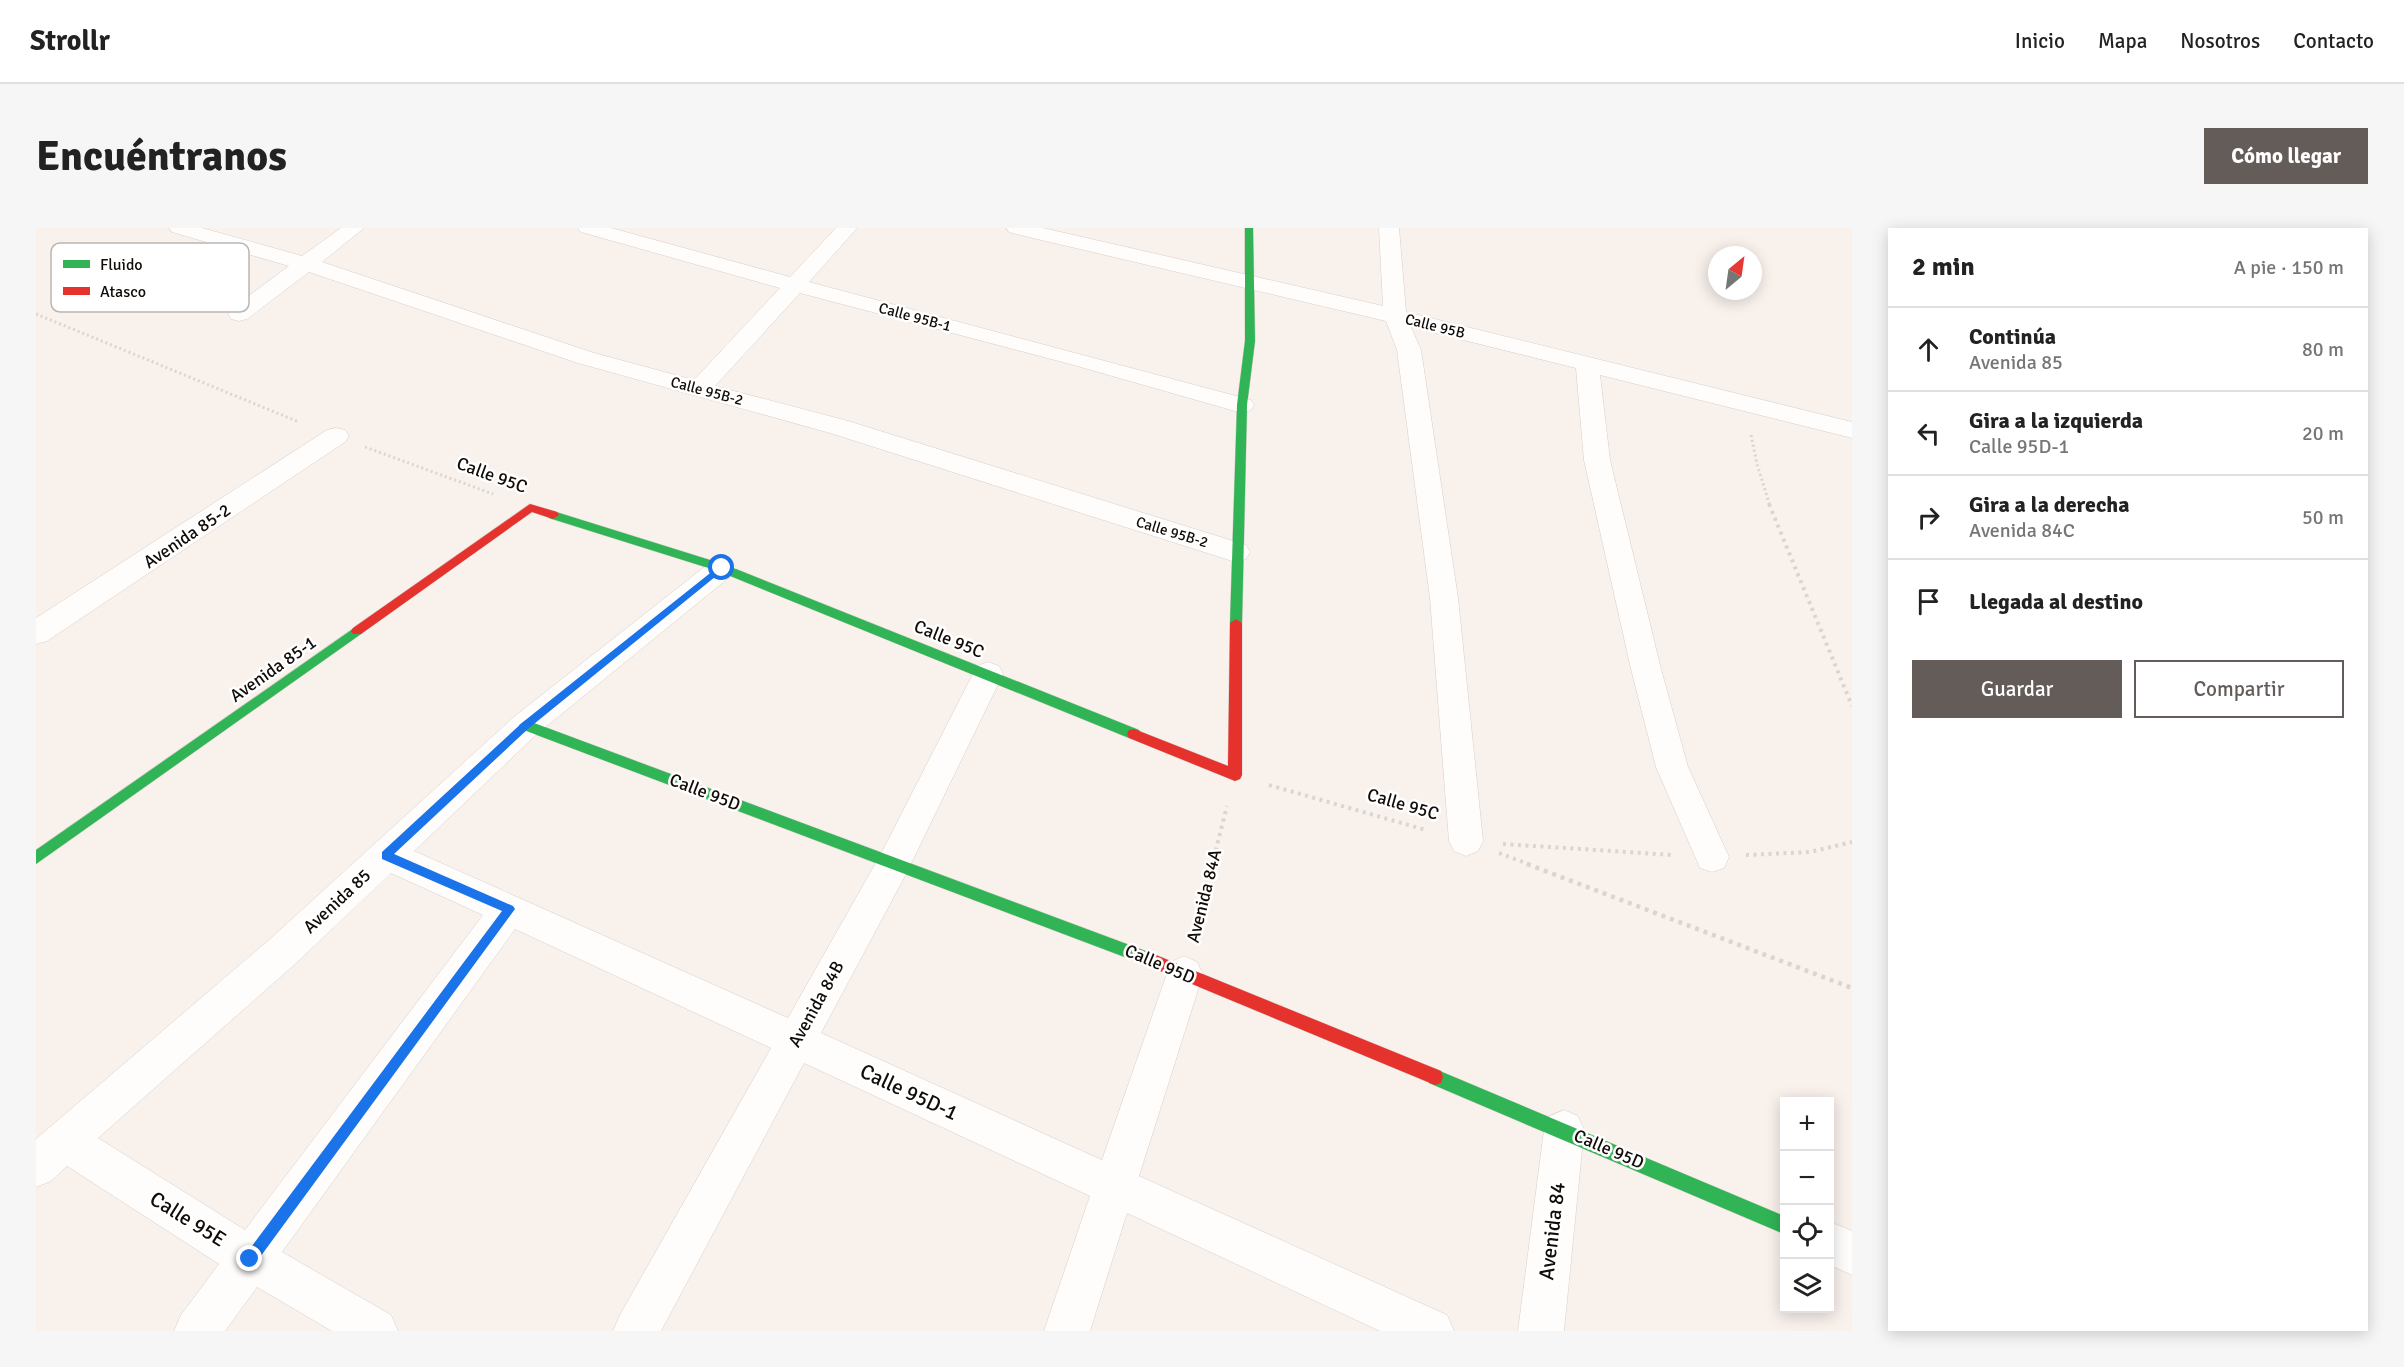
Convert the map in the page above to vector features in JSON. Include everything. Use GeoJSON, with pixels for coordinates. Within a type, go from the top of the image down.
{"type":"FeatureCollection","features":[{"type":"Feature","properties":{"kind":"street","name":"Calle 95B-2"},"geometry":{"type":"LineString","coordinates":[[180,228],[232,243]]}},
{"type":"Feature","properties":{"kind":"street"},"geometry":{"type":"LineString","coordinates":[[249,306],[354,228]]}},
{"type":"Feature","properties":{"kind":"street","name":"Calle 95B-1"},"geometry":{"type":"LineString","coordinates":[[588,228],[794,285],[1140,375],[1242,405]]}},
{"type":"Feature","properties":{"kind":"street"},"geometry":{"type":"LineString","coordinates":[[699,389],[847,228]]}},
{"type":"Feature","properties":{"kind":"street","name":"Calle 95B"},"geometry":{"type":"LineString","coordinates":[[1016,228],[1395,316],[1852,430]]}},
{"type":"Feature","properties":{"kind":"street"},"geometry":{"type":"LineString","coordinates":[[1235,775],[1236,552],[1242,405],[1250,341],[1249,228]]}},
{"type":"Feature","properties":{"kind":"street"},"geometry":{"type":"LineString","coordinates":[[1389,228],[1395,316],[1409,350],[1444,598],[1466,841]]}},
{"type":"Feature","properties":{"kind":"street","name":"Calle 95B-2"},"geometry":{"type":"LineString","coordinates":[[249,248],[305,264],[586,358],[839,428],[1236,552]]}},
{"type":"Feature","properties":{"kind":"street"},"geometry":{"type":"LineString","coordinates":[[1587,364],[1597,460],[1646,669],[1672,767],[1712,857]]}},
{"type":"Feature","properties":{"kind":"street","name":"Avenida 85-2"},"geometry":{"type":"LineString","coordinates":[[36,633],[336,436]]}},
{"type":"Feature","properties":{"kind":"street","name":"Calle 95C"},"geometry":{"type":"LineString","coordinates":[[530,508],[722,568],[1235,775]]}},
{"type":"Feature","properties":{"kind":"street","name":"Avenida 85-1"},"geometry":{"type":"LineString","coordinates":[[36,858],[530,508]]}},
{"type":"Feature","properties":{"kind":"street","name":"Avenida 85"},"geometry":{"type":"LineString","coordinates":[[50,1154],[282,952],[526,725],[722,568]]}},
{"type":"Feature","properties":{"kind":"street","name":"Avenida 84B"},"geometry":{"type":"LineString","coordinates":[[636,1331],[894,863],[988,674]]}},
{"type":"Feature","properties":{"kind":"street","name":"Calle 95D"},"geometry":{"type":"LineString","coordinates":[[526,725],[1113,944],[1564,1130],[1780,1223]]}},
{"type":"Feature","properties":{"kind":"street","name":"Calle 95D-1"},"geometry":{"type":"LineString","coordinates":[[386,855],[509,909],[1431,1331]]}},
{"type":"Feature","properties":{"kind":"street"},"geometry":{"type":"LineString","coordinates":[[197,1331],[509,909]]}},
{"type":"Feature","properties":{"kind":"street"},"geometry":{"type":"LineString","coordinates":[[1067,1331],[1184,974]]}},
{"type":"Feature","properties":{"kind":"street","name":"Avenida 84"},"geometry":{"type":"LineString","coordinates":[[1540,1331],[1564,1130]]}},
{"type":"Feature","properties":{"kind":"street","name":"Calle 95E"},"geometry":{"type":"LineString","coordinates":[[50,1154],[250,1259],[375,1331]]}},
{"type":"Feature","properties":{"kind":"street"},"geometry":{"type":"LineString","coordinates":[[1834,1246],[1852,1253]]}},
{"type":"Feature","properties":{"kind":"path","name":"Calle 95C"},"geometry":{"type":"LineString","coordinates":[[36,314],[336,436],[530,508]]}},
{"type":"Feature","properties":{"kind":"path"},"geometry":{"type":"LineString","coordinates":[[1747,403],[1754,457],[1769,505],[1813,617],[1852,706]]}},
{"type":"Feature","properties":{"kind":"path","name":"Calle 95C"},"geometry":{"type":"LineString","coordinates":[[1235,775],[1466,841],[1852,988]]}},
{"type":"Feature","properties":{"kind":"path","name":"Avenida 84A"},"geometry":{"type":"LineString","coordinates":[[1184,974],[1235,775]]}},
{"type":"Feature","properties":{"kind":"path"},"geometry":{"type":"LineString","coordinates":[[1466,841],[1637,854],[1712,857],[1810,852],[1852,842]]}},
{"type":"Feature","properties":{"kind":"traffic: fast"},"geometry":{"type":"LineString","coordinates":[[1236,623],[1242,405],[1250,341],[1249,228]]}},
{"type":"Feature","properties":{"kind":"traffic: fast"},"geometry":{"type":"LineString","coordinates":[[553,515],[722,568],[1134,734]]}},
{"type":"Feature","properties":{"kind":"traffic: fast"},"geometry":{"type":"LineString","coordinates":[[36,858],[357,631]]}},
{"type":"Feature","properties":{"kind":"traffic: fast"},"geometry":{"type":"LineString","coordinates":[[526,725],[1151,960]]}},
{"type":"Feature","properties":{"kind":"traffic: fast"},"geometry":{"type":"LineString","coordinates":[[1435,1077],[1780,1223]]}},
{"type":"Feature","properties":{"kind":"traffic: jam"},"geometry":{"type":"LineString","coordinates":[[357,631],[530,508],[553,515]]}},
{"type":"Feature","properties":{"kind":"traffic: jam"},"geometry":{"type":"LineString","coordinates":[[1134,734],[1235,775],[1236,623]]}},
{"type":"Feature","properties":{"kind":"traffic: jam"},"geometry":{"type":"LineString","coordinates":[[1151,960],[1435,1077]]}},
{"type":"Feature","properties":{"kind":"route"},"geometry":{"type":"LineString","coordinates":[[250,1259],[509,909],[386,855],[526,725],[722,568]]}}]}
